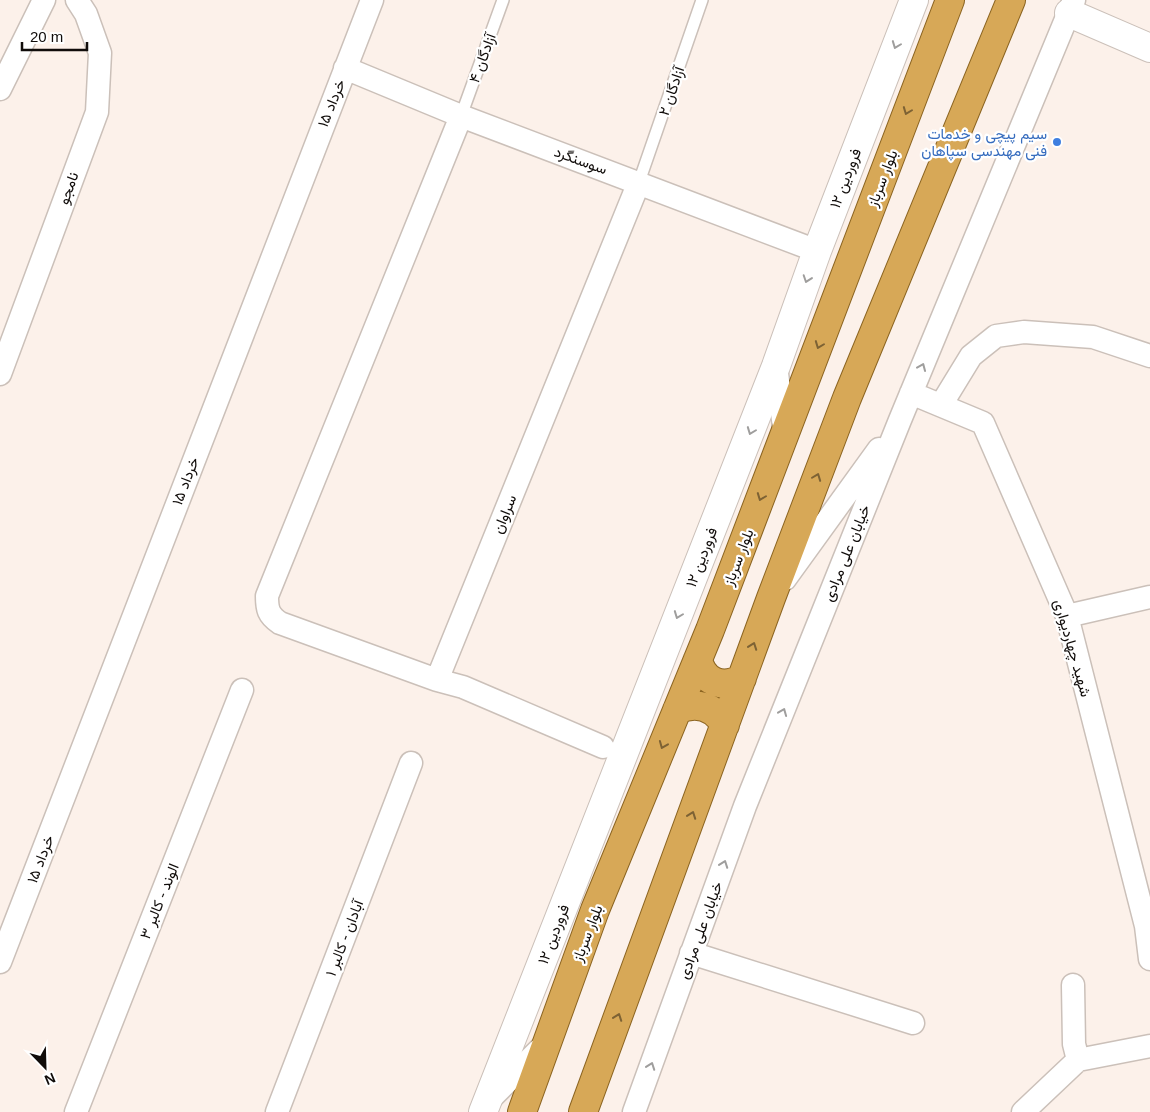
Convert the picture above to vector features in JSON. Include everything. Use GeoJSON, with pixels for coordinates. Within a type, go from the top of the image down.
{"type":"FeatureCollection","features":[{"type":"Feature","properties":{"kind":"highway","name":"بلوار سرباز"},"geometry":{"type":"LineString","coordinates":[[522,1112],[595,910],[698,659],[950,0]]}},
{"type":"Feature","properties":{"kind":"highway"},"geometry":{"type":"LineString","coordinates":[[583,1112],[771,598],[847,398],[1010,0]]}},
{"type":"Feature","properties":{"kind":"highway"},"geometry":{"type":"LineString","coordinates":[[698,659],[704,674],[718,683],[726,684],[742,678]]}},
{"type":"Feature","properties":{"kind":"highway"},"geometry":{"type":"LineString","coordinates":[[677,710],[686,706],[704,706],[720,716],[725,725]]}},
{"type":"Feature","properties":{"kind":"street"},"geometry":{"type":"LineString","coordinates":[[0,89],[44,0]]}},
{"type":"Feature","properties":{"kind":"street","name":"نامجو"},"geometry":{"type":"LineString","coordinates":[[0,374],[97,112],[100,53],[86,14],[77,0]]}},
{"type":"Feature","properties":{"kind":"street","name":"۱۵ خرداد"},"geometry":{"type":"LineString","coordinates":[[0,962],[372,0]]}},
{"type":"Feature","properties":{"kind":"street","name":"۱۲ فروردین"},"geometry":{"type":"LineString","coordinates":[[485,1107],[776,366],[817,251],[914,0]]}},
{"type":"Feature","properties":{"kind":"street"},"geometry":{"type":"LineString","coordinates":[[1071,6],[1150,48]]}},
{"type":"Feature","properties":{"kind":"street","name":"خیابان علی مرادی"},"geometry":{"type":"LineString","coordinates":[[634,1112],[745,806],[911,393],[1071,6]]}},
{"type":"Feature","properties":{"kind":"street","name":"سوسنگرد"},"geometry":{"type":"LineString","coordinates":[[346,68],[461,116],[817,251]]}},
{"type":"Feature","properties":{"kind":"street"},"geometry":{"type":"LineString","coordinates":[[461,116],[267,596],[267,608],[270,616],[280,622],[437,680],[463,687],[603,747]]}},
{"type":"Feature","properties":{"kind":"street","name":"سراوان"},"geometry":{"type":"LineString","coordinates":[[437,680],[639,182]]}},
{"type":"Feature","properties":{"kind":"street"},"geometry":{"type":"LineString","coordinates":[[941,405],[970,356],[996,336],[1024,332],[1093,337],[1150,356]]}},
{"type":"Feature","properties":{"kind":"street"},"geometry":{"type":"LineString","coordinates":[[776,366],[785,435]]}},
{"type":"Feature","properties":{"kind":"street","name":"شهید چهاردیواری"},"geometry":{"type":"LineString","coordinates":[[911,393],[983,423],[1067,616],[1146,926],[1150,959]]}},
{"type":"Feature","properties":{"kind":"street"},"geometry":{"type":"LineString","coordinates":[[771,598],[900,420]]}},
{"type":"Feature","properties":{"kind":"street"},"geometry":{"type":"LineString","coordinates":[[1067,616],[1150,597]]}},
{"type":"Feature","properties":{"kind":"street","name":"الوند - کالبر ۳"},"geometry":{"type":"LineString","coordinates":[[76,1112],[242,690]]}},
{"type":"Feature","properties":{"kind":"street","name":"آبادان - کالبر ۱"},"geometry":{"type":"LineString","coordinates":[[277,1112],[411,763]]}},
{"type":"Feature","properties":{"kind":"street"},"geometry":{"type":"LineString","coordinates":[[691,952],[913,1023]]}},
{"type":"Feature","properties":{"kind":"street"},"geometry":{"type":"LineString","coordinates":[[1072,985],[1074,1044],[1078,1060]]}},
{"type":"Feature","properties":{"kind":"street"},"geometry":{"type":"LineString","coordinates":[[485,1107],[546,1042]]}},
{"type":"Feature","properties":{"kind":"street"},"geometry":{"type":"LineString","coordinates":[[1023,1112],[1078,1060],[1150,1046]]}},
{"type":"Feature","properties":{"kind":"lane","name":"آزادگان ۴"},"geometry":{"type":"LineString","coordinates":[[461,116],[503,0]]}},
{"type":"Feature","properties":{"kind":"lane","name":"آزادگان ۲"},"geometry":{"type":"LineString","coordinates":[[639,182],[702,0]]}},
{"type":"Feature","properties":{"kind":"place","name":"سیم پیچی و خدمات فنی مهندسی سپاهان"},"geometry":{"type":"Point","coordinates":[1057,142]}}]}
